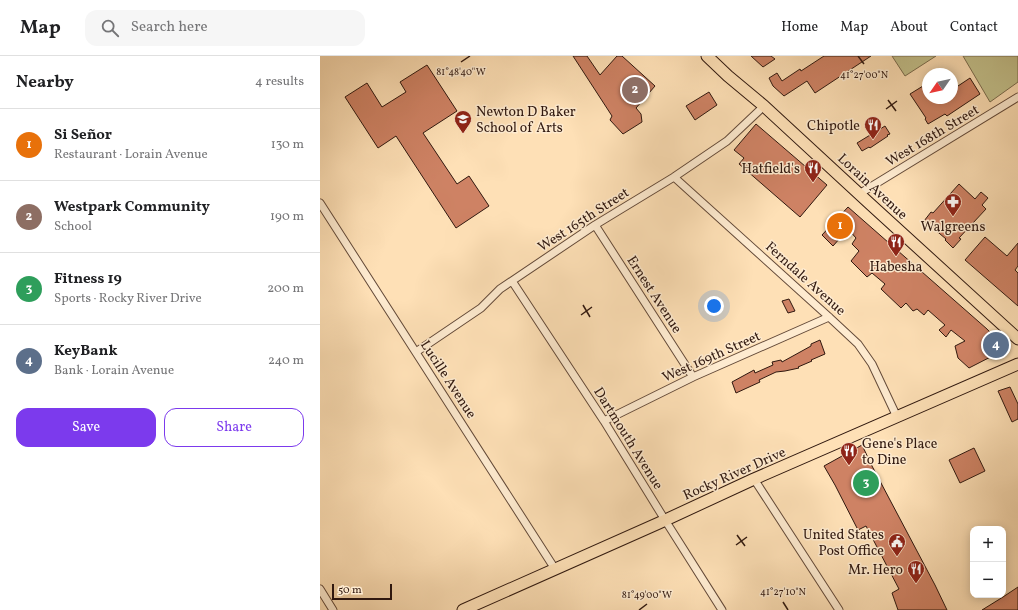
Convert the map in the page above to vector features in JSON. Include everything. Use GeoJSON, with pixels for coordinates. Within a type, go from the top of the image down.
{"type":"FeatureCollection","features":[{"type":"Feature","properties":{"kind":"main road","name":"Lorain Avenue"},"geometry":{"type":"LineString","coordinates":[[708,56],[728,76],[764,106],[1018,339]]}},
{"type":"Feature","properties":{"kind":"main road","name":"Rocky River Drive"},"geometry":{"type":"LineString","coordinates":[[462,610],[754,479],[1018,364]]}},
{"type":"Feature","properties":{"kind":"street","name":"West 168th Street"},"geometry":{"type":"LineString","coordinates":[[859,194],[1018,98]]}},
{"type":"Feature","properties":{"kind":"street","name":"West 165th Street"},"geometry":{"type":"LineString","coordinates":[[416,352],[481,308],[500,289],[595,225],[674,177],[730,139],[764,106]]}},
{"type":"Feature","properties":{"kind":"street","name":"Ferndale Avenue"},"geometry":{"type":"LineString","coordinates":[[674,177],[858,344],[872,364],[896,417]]}},
{"type":"Feature","properties":{"kind":"street","name":"Lucille Avenue"},"geometry":{"type":"LineString","coordinates":[[320,202],[555,569]]}},
{"type":"Feature","properties":{"kind":"street","name":"Ernest Avenue"},"geometry":{"type":"LineString","coordinates":[[595,225],[693,377]]}},
{"type":"Feature","properties":{"kind":"street","name":"Dartmouth Avenue"},"geometry":{"type":"LineString","coordinates":[[512,281],[604,420],[722,610]]}},
{"type":"Feature","properties":{"kind":"street","name":"West 169th Street"},"geometry":{"type":"LineString","coordinates":[[604,420],[693,377],[829,317]]}},
{"type":"Feature","properties":{"kind":"street"},"geometry":{"type":"LineString","coordinates":[[754,479],[839,610]]}},
{"type":"Feature","properties":{"kind":"street"},"geometry":{"type":"LineString","coordinates":[[320,589],[334,610]]}},
{"type":"Feature","properties":{"kind":"shaded area"},"geometry":{"type":"Polygon","coordinates":[[[892,56],[936,56],[905,76],[892,56]]]}},
{"type":"Feature","properties":{"kind":"shaded area"},"geometry":{"type":"Polygon","coordinates":[[[963,56],[1018,56],[1018,82],[990,102],[963,56]]]}},
{"type":"Feature","properties":{"kind":"building"},"geometry":{"type":"Polygon","coordinates":[[[573,56],[587,56],[600,75],[617,56],[622,56],[655,86],[636,108],[641,114],[642,122],[623,134],[610,120],[612,116],[573,56]]]}},
{"type":"Feature","properties":{"kind":"building"},"geometry":{"type":"Polygon","coordinates":[[[751,56],[771,56],[775,59],[763,67],[751,56]]]}},
{"type":"Feature","properties":{"kind":"building"},"geometry":{"type":"Polygon","coordinates":[[[824,56],[871,56],[815,93],[807,81],[784,96],[773,86],[769,78],[777,73],[782,81],[824,56]]]}},
{"type":"Feature","properties":{"kind":"building"},"geometry":{"type":"Polygon","coordinates":[[[427,65],[457,111],[423,133],[457,184],[469,176],[489,206],[456,228],[396,136],[378,148],[345,97],[367,83],[382,107],[406,92],[400,82],[427,65]]]}},
{"type":"Feature","properties":{"kind":"building"},"geometry":{"type":"Polygon","coordinates":[[[970,78],[980,94],[947,116],[945,114],[928,124],[925,119],[926,118],[910,94],[922,87],[922,104],[958,104],[958,86],[970,78]]]}},
{"type":"Feature","properties":{"kind":"building"},"geometry":{"type":"Polygon","coordinates":[[[709,92],[717,105],[695,120],[686,106],[709,92]]]}},
{"type":"Feature","properties":{"kind":"building"},"geometry":{"type":"Polygon","coordinates":[[[756,124],[827,185],[800,217],[739,164],[744,158],[734,150],[756,124]]]}},
{"type":"Feature","properties":{"kind":"building","name":"Chipotle"},"geometry":{"type":"Polygon","coordinates":[[[885,126],[890,134],[870,148],[869,147],[862,151],[857,143],[885,126]]]}},
{"type":"Feature","properties":{"kind":"building","name":"Walgreens"},"geometry":{"type":"Polygon","coordinates":[[[959,184],[975,199],[981,192],[988,198],[982,205],[986,209],[959,238],[961,239],[953,248],[945,240],[946,239],[924,221],[959,184]]]}},
{"type":"Feature","properties":{"kind":"building"},"geometry":{"type":"Polygon","coordinates":[[[848,207],[987,329],[1006,349],[969,368],[958,358],[955,346],[965,341],[951,330],[946,337],[939,330],[945,325],[928,310],[924,315],[917,309],[913,311],[906,303],[901,308],[881,289],[885,284],[872,273],[867,277],[851,261],[859,251],[852,244],[856,238],[848,229],[833,246],[822,235],[848,207]]]}},
{"type":"Feature","properties":{"kind":"building"},"geometry":{"type":"Polygon","coordinates":[[[985,237],[1007,256],[1018,243],[1018,266],[1015,270],[1018,273],[1018,306],[965,260],[985,237]]]}},
{"type":"Feature","properties":{"kind":"building"},"geometry":{"type":"Polygon","coordinates":[[[789,299],[795,311],[788,313],[782,301],[789,299]]]}},
{"type":"Feature","properties":{"kind":"building"},"geometry":{"type":"Polygon","coordinates":[[[820,340],[825,354],[798,367],[799,368],[776,372],[759,380],[760,382],[736,393],[732,382],[754,370],[755,373],[773,365],[772,362],[781,360],[782,362],[820,340]]]}},
{"type":"Feature","properties":{"kind":"building"},"geometry":{"type":"Polygon","coordinates":[[[1010,387],[1018,404],[1018,419],[1012,422],[998,391],[1010,387]]]}},
{"type":"Feature","properties":{"kind":"building"},"geometry":{"type":"Polygon","coordinates":[[[862,445],[947,610],[898,610],[892,593],[899,589],[866,526],[858,530],[824,466],[862,445]]]}},
{"type":"Feature","properties":{"kind":"building"},"geometry":{"type":"Polygon","coordinates":[[[974,448],[985,471],[960,483],[949,460],[974,448]]]}},
{"type":"Feature","properties":{"kind":"building"},"geometry":{"type":"Polygon","coordinates":[[[1018,587],[1018,610],[982,610],[1001,598],[1006,598],[1006,595],[1018,587]]]}},
{"type":"Feature","properties":{"kind":"place","name":"Westpark Community"},"geometry":{"type":"Point","coordinates":[635,90]}},
{"type":"Feature","properties":{"kind":"place","name":"Newton D Baker School of Arts"},"geometry":{"type":"Point","coordinates":[463,134]}},
{"type":"Feature","properties":{"kind":"place","name":"Chipotle"},"geometry":{"type":"Point","coordinates":[873,140]}},
{"type":"Feature","properties":{"kind":"place","name":"Hatfield's"},"geometry":{"type":"Point","coordinates":[813,183]}},
{"type":"Feature","properties":{"kind":"place","name":"Walgreens"},"geometry":{"type":"Point","coordinates":[953,217]}},
{"type":"Feature","properties":{"kind":"place","name":"Si Señor"},"geometry":{"type":"Point","coordinates":[840,226]}},
{"type":"Feature","properties":{"kind":"place","name":"Habesha"},"geometry":{"type":"Point","coordinates":[896,257]}},
{"type":"Feature","properties":{"kind":"place","name":"KeyBank"},"geometry":{"type":"Point","coordinates":[996,345]}},
{"type":"Feature","properties":{"kind":"place","name":"Gene's Place to Dine"},"geometry":{"type":"Point","coordinates":[849,466]}},
{"type":"Feature","properties":{"kind":"place","name":"Fitness 19"},"geometry":{"type":"Point","coordinates":[866,483]}},
{"type":"Feature","properties":{"kind":"place","name":"United States Post Office"},"geometry":{"type":"Point","coordinates":[897,557]}},
{"type":"Feature","properties":{"kind":"place","name":"Mr. Hero"},"geometry":{"type":"Point","coordinates":[916,584]}}]}
